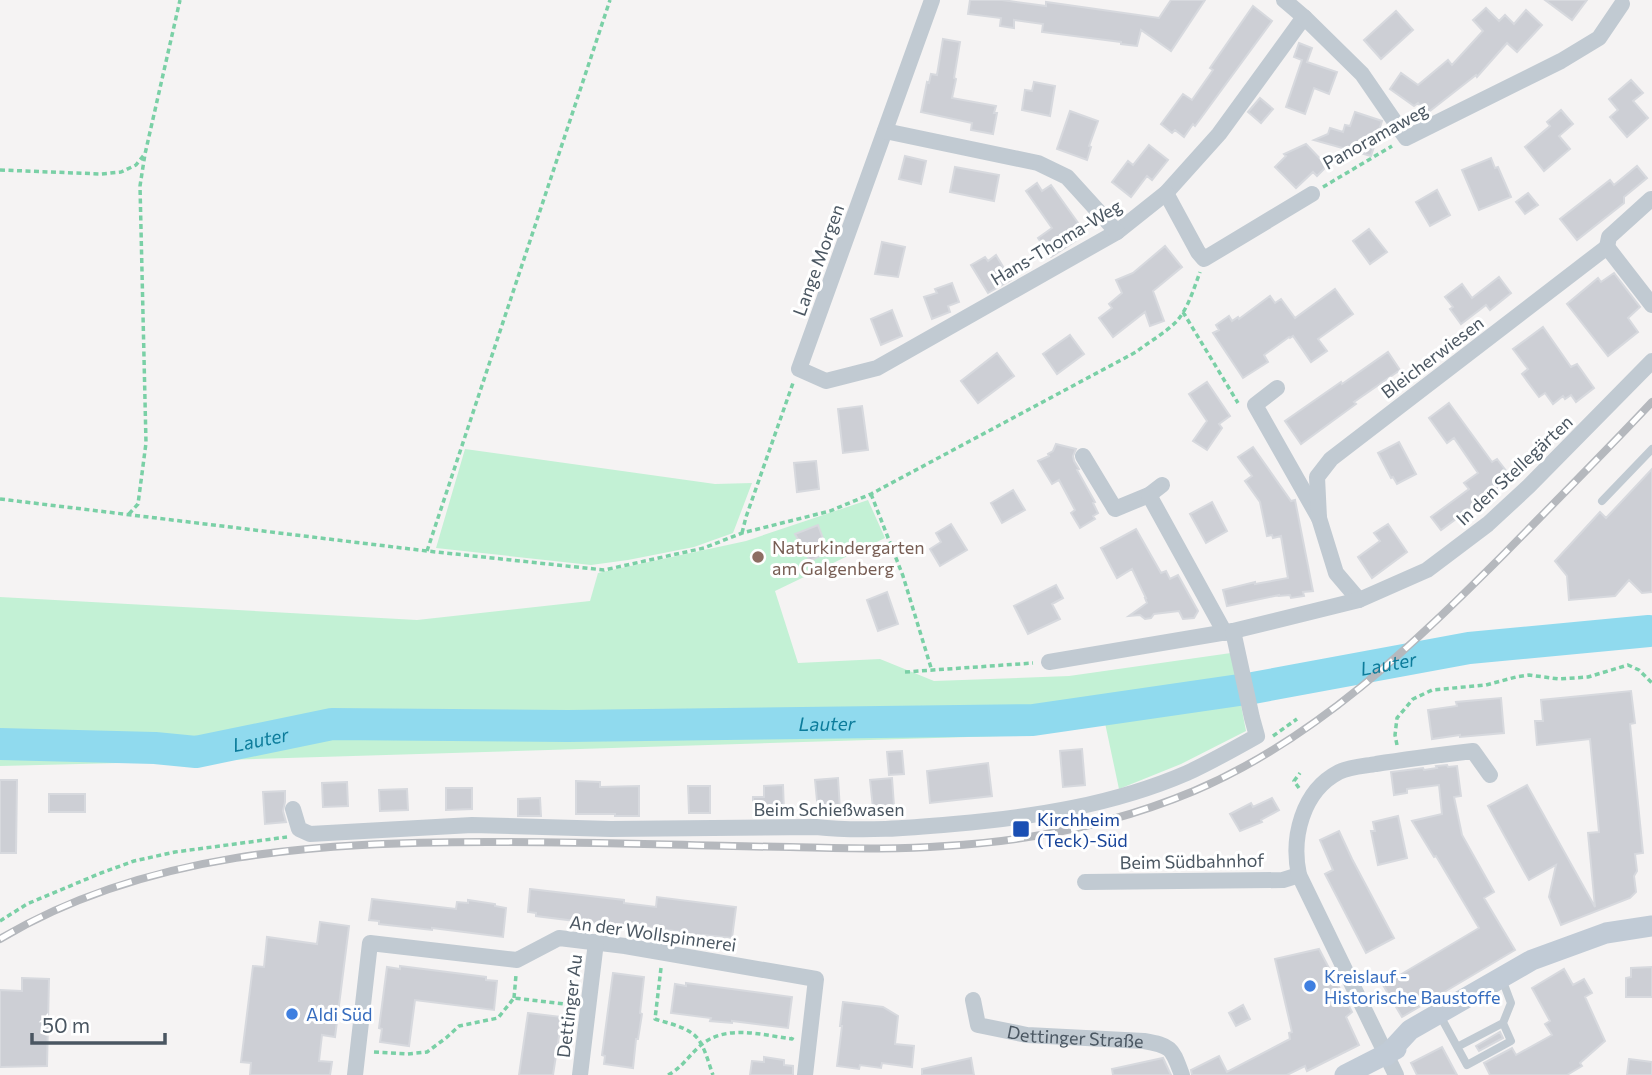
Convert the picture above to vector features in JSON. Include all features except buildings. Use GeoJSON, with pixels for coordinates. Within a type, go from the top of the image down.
{"type":"FeatureCollection","features":[{"type":"Feature","properties":{"kind":"main road"},"geometry":{"type":"LineString","coordinates":[[1386,1056],[1409,1030],[1532,960],[1606,933],[1652,926]]}},
{"type":"Feature","properties":{"kind":"main road"},"geometry":{"type":"LineString","coordinates":[[1345,1075],[1386,1056],[1570,946]]}},
{"type":"Feature","properties":{"kind":"street","name":"Lange Morgen"},"geometry":{"type":"LineString","coordinates":[[799,369],[932,0]]}},
{"type":"Feature","properties":{"kind":"street"},"geometry":{"type":"LineString","coordinates":[[1284,0],[1362,74],[1406,138]]}},
{"type":"Feature","properties":{"kind":"street","name":"Panoramaweg"},"geometry":{"type":"LineString","coordinates":[[1406,138],[1561,61],[1599,38],[1622,4]]}},
{"type":"Feature","properties":{"kind":"street","name":"Hans-Thoma-Weg"},"geometry":{"type":"LineString","coordinates":[[799,369],[826,381],[877,368],[1117,232],[1166,193],[1219,134],[1304,17]]}},
{"type":"Feature","properties":{"kind":"street"},"geometry":{"type":"LineString","coordinates":[[885,131],[1038,163],[1067,177],[1117,232]]}},
{"type":"Feature","properties":{"kind":"street"},"geometry":{"type":"LineString","coordinates":[[1166,193],[1204,259],[1312,194]]}},
{"type":"Feature","properties":{"kind":"street","name":"Bleicherwiesen"},"geometry":{"type":"LineString","coordinates":[[1319,518],[1317,477],[1331,459],[1607,247],[1609,237],[1651,198]]}},
{"type":"Feature","properties":{"kind":"street"},"geometry":{"type":"LineString","coordinates":[[1607,247],[1652,305]]}},
{"type":"Feature","properties":{"kind":"street","name":"In den Stellegärten"},"geometry":{"type":"LineString","coordinates":[[1049,662],[1229,632],[1359,600],[1427,570],[1488,524],[1652,361]]}},
{"type":"Feature","properties":{"kind":"street","name":"Bleicherwiesen"},"geometry":{"type":"LineString","coordinates":[[1277,388],[1255,405],[1319,518],[1336,573],[1359,600]]}},
{"type":"Feature","properties":{"kind":"street"},"geometry":{"type":"LineString","coordinates":[[1083,456],[1115,509],[1156,490],[1229,632]]}},
{"type":"Feature","properties":{"kind":"street","name":"Beim Schießwasen"},"geometry":{"type":"LineString","coordinates":[[310,834],[472,825],[611,829],[906,828],[1010,819],[1082,806],[1127,795],[1186,773],[1257,736],[1240,658],[1229,632]]}},
{"type":"Feature","properties":{"kind":"street"},"geometry":{"type":"LineString","coordinates":[[1396,1075],[1299,876],[1296,859],[1297,836],[1308,800],[1340,771],[1402,760],[1473,751],[1490,775]]}},
{"type":"Feature","properties":{"kind":"street"},"geometry":{"type":"LineString","coordinates":[[293,809],[299,829],[310,834]]}},
{"type":"Feature","properties":{"kind":"street","name":"Beim Südbahnhof"},"geometry":{"type":"LineString","coordinates":[[1085,882],[1283,880],[1299,876]]}},
{"type":"Feature","properties":{"kind":"street","name":"An der Wollspinnerei"},"geometry":{"type":"LineString","coordinates":[[517,960],[559,938],[663,952],[816,979],[809,1039]]}},
{"type":"Feature","properties":{"kind":"street","name":"Dettinger Au"},"geometry":{"type":"LineString","coordinates":[[580,1075],[596,942]]}},
{"type":"Feature","properties":{"kind":"street"},"geometry":{"type":"LineString","coordinates":[[355,1075],[370,943],[517,960]]}},
{"type":"Feature","properties":{"kind":"street","name":"Dettinger Straße"},"geometry":{"type":"LineString","coordinates":[[973,1000],[978,1025],[1027,1035],[1160,1044],[1173,1052],[1182,1075]]}},
{"type":"Feature","properties":{"kind":"street"},"geometry":{"type":"LineString","coordinates":[[805,1075],[809,1039]]}},
{"type":"Feature","properties":{"kind":"lane"},"geometry":{"type":"LineString","coordinates":[[1602,501],[1652,449]]}},
{"type":"Feature","properties":{"kind":"lane"},"geometry":{"type":"LineString","coordinates":[[1457,1047],[1503,1024],[1511,1003],[1505,987]]}},
{"type":"Feature","properties":{"kind":"lane"},"geometry":{"type":"LineString","coordinates":[[1443,1021],[1467,1065],[1511,1041],[1503,1024]]}},
{"type":"Feature","properties":{"kind":"path"},"geometry":{"type":"LineString","coordinates":[[128,515],[138,504],[146,443],[140,186],[180,0]]}},
{"type":"Feature","properties":{"kind":"path"},"geometry":{"type":"LineString","coordinates":[[427,551],[610,0]]}},
{"type":"Feature","properties":{"kind":"path","name":"Panoramaweg"},"geometry":{"type":"LineString","coordinates":[[1312,194],[1406,138]]}},
{"type":"Feature","properties":{"kind":"path"},"geometry":{"type":"LineString","coordinates":[[0,170],[101,174],[121,172],[136,165],[145,154]]}},
{"type":"Feature","properties":{"kind":"path"},"geometry":{"type":"LineString","coordinates":[[0,499],[604,570],[704,548],[742,533],[830,511],[871,495],[1136,352],[1175,323],[1195,287],[1204,259]]}},
{"type":"Feature","properties":{"kind":"path"},"geometry":{"type":"LineString","coordinates":[[1183,312],[1241,408]]}},
{"type":"Feature","properties":{"kind":"path"},"geometry":{"type":"LineString","coordinates":[[742,533],[799,369]]}},
{"type":"Feature","properties":{"kind":"path"},"geometry":{"type":"LineString","coordinates":[[871,495],[903,576],[932,671]]}},
{"type":"Feature","properties":{"kind":"path"},"geometry":{"type":"LineString","coordinates":[[905,671],[1049,662]]}},
{"type":"Feature","properties":{"kind":"path"},"geometry":{"type":"LineString","coordinates":[[1402,760],[1395,735],[1397,718],[1413,699],[1432,691],[1486,685],[1516,677],[1588,677],[1628,665],[1639,670],[1652,683]]}},
{"type":"Feature","properties":{"kind":"path"},"geometry":{"type":"LineString","coordinates":[[1278,733],[1297,719]]}},
{"type":"Feature","properties":{"kind":"path"},"geometry":{"type":"LineString","coordinates":[[0,920],[27,904],[134,861],[175,852],[310,834]]}},
{"type":"Feature","properties":{"kind":"path"},"geometry":{"type":"LineString","coordinates":[[663,952],[655,1019],[694,1034],[713,1075]]}},
{"type":"Feature","properties":{"kind":"path"},"geometry":{"type":"LineString","coordinates":[[358,1051],[407,1054],[427,1052],[459,1026],[498,1018],[514,998],[517,960]]}},
{"type":"Feature","properties":{"kind":"path"},"geometry":{"type":"LineString","coordinates":[[514,998],[588,1007]]}},
{"type":"Feature","properties":{"kind":"path"},"geometry":{"type":"LineString","coordinates":[[668,1075],[685,1063],[701,1045],[718,1035],[733,1032],[809,1039]]}},
{"type":"Feature","properties":{"kind":"green space"},"geometry":{"type":"Polygon","coordinates":[[[465,449],[715,484],[752,483],[733,533],[694,547],[591,565],[436,548],[465,449]]]}},
{"type":"Feature","properties":{"kind":"green space"},"geometry":{"type":"Polygon","coordinates":[[[868,500],[885,538],[775,591],[798,663],[880,659],[934,681],[1069,676],[1231,653],[1246,731],[1181,764],[1119,789],[1105,723],[1033,735],[0,766],[0,597],[417,620],[590,601],[598,573],[746,541],[868,500]]]}},
{"type":"Feature","properties":{"kind":"waterway","name":"Lauter"},"geometry":{"type":"LineString","coordinates":[[0,744],[155,748],[196,752],[332,724],[568,726],[1033,720],[1253,688],[1469,648],[1649,631]]}},
{"type":"Feature","properties":{"kind":"railway"},"geometry":{"type":"LineString","coordinates":[[0,939],[56,910],[114,887],[175,870],[236,858],[299,850],[362,845],[488,842],[926,847],[977,844],[1040,835],[1134,813],[1194,791],[1239,770],[1281,745],[1361,687],[1470,588],[1652,402]]}},
{"type":"Feature","properties":{"kind":"place","name":"Naturkindergarten am Galgenberg"},"geometry":{"type":"Point","coordinates":[758,557]}},
{"type":"Feature","properties":{"kind":"place","name":"Kirchheim (Teck)-Süd"},"geometry":{"type":"Point","coordinates":[1021,829]}},
{"type":"Feature","properties":{"kind":"place","name":"Kreislauf - Historische Baustoffe"},"geometry":{"type":"Point","coordinates":[1310,986]}},
{"type":"Feature","properties":{"kind":"place","name":"Aldi Süd"},"geometry":{"type":"Point","coordinates":[292,1014]}}]}
